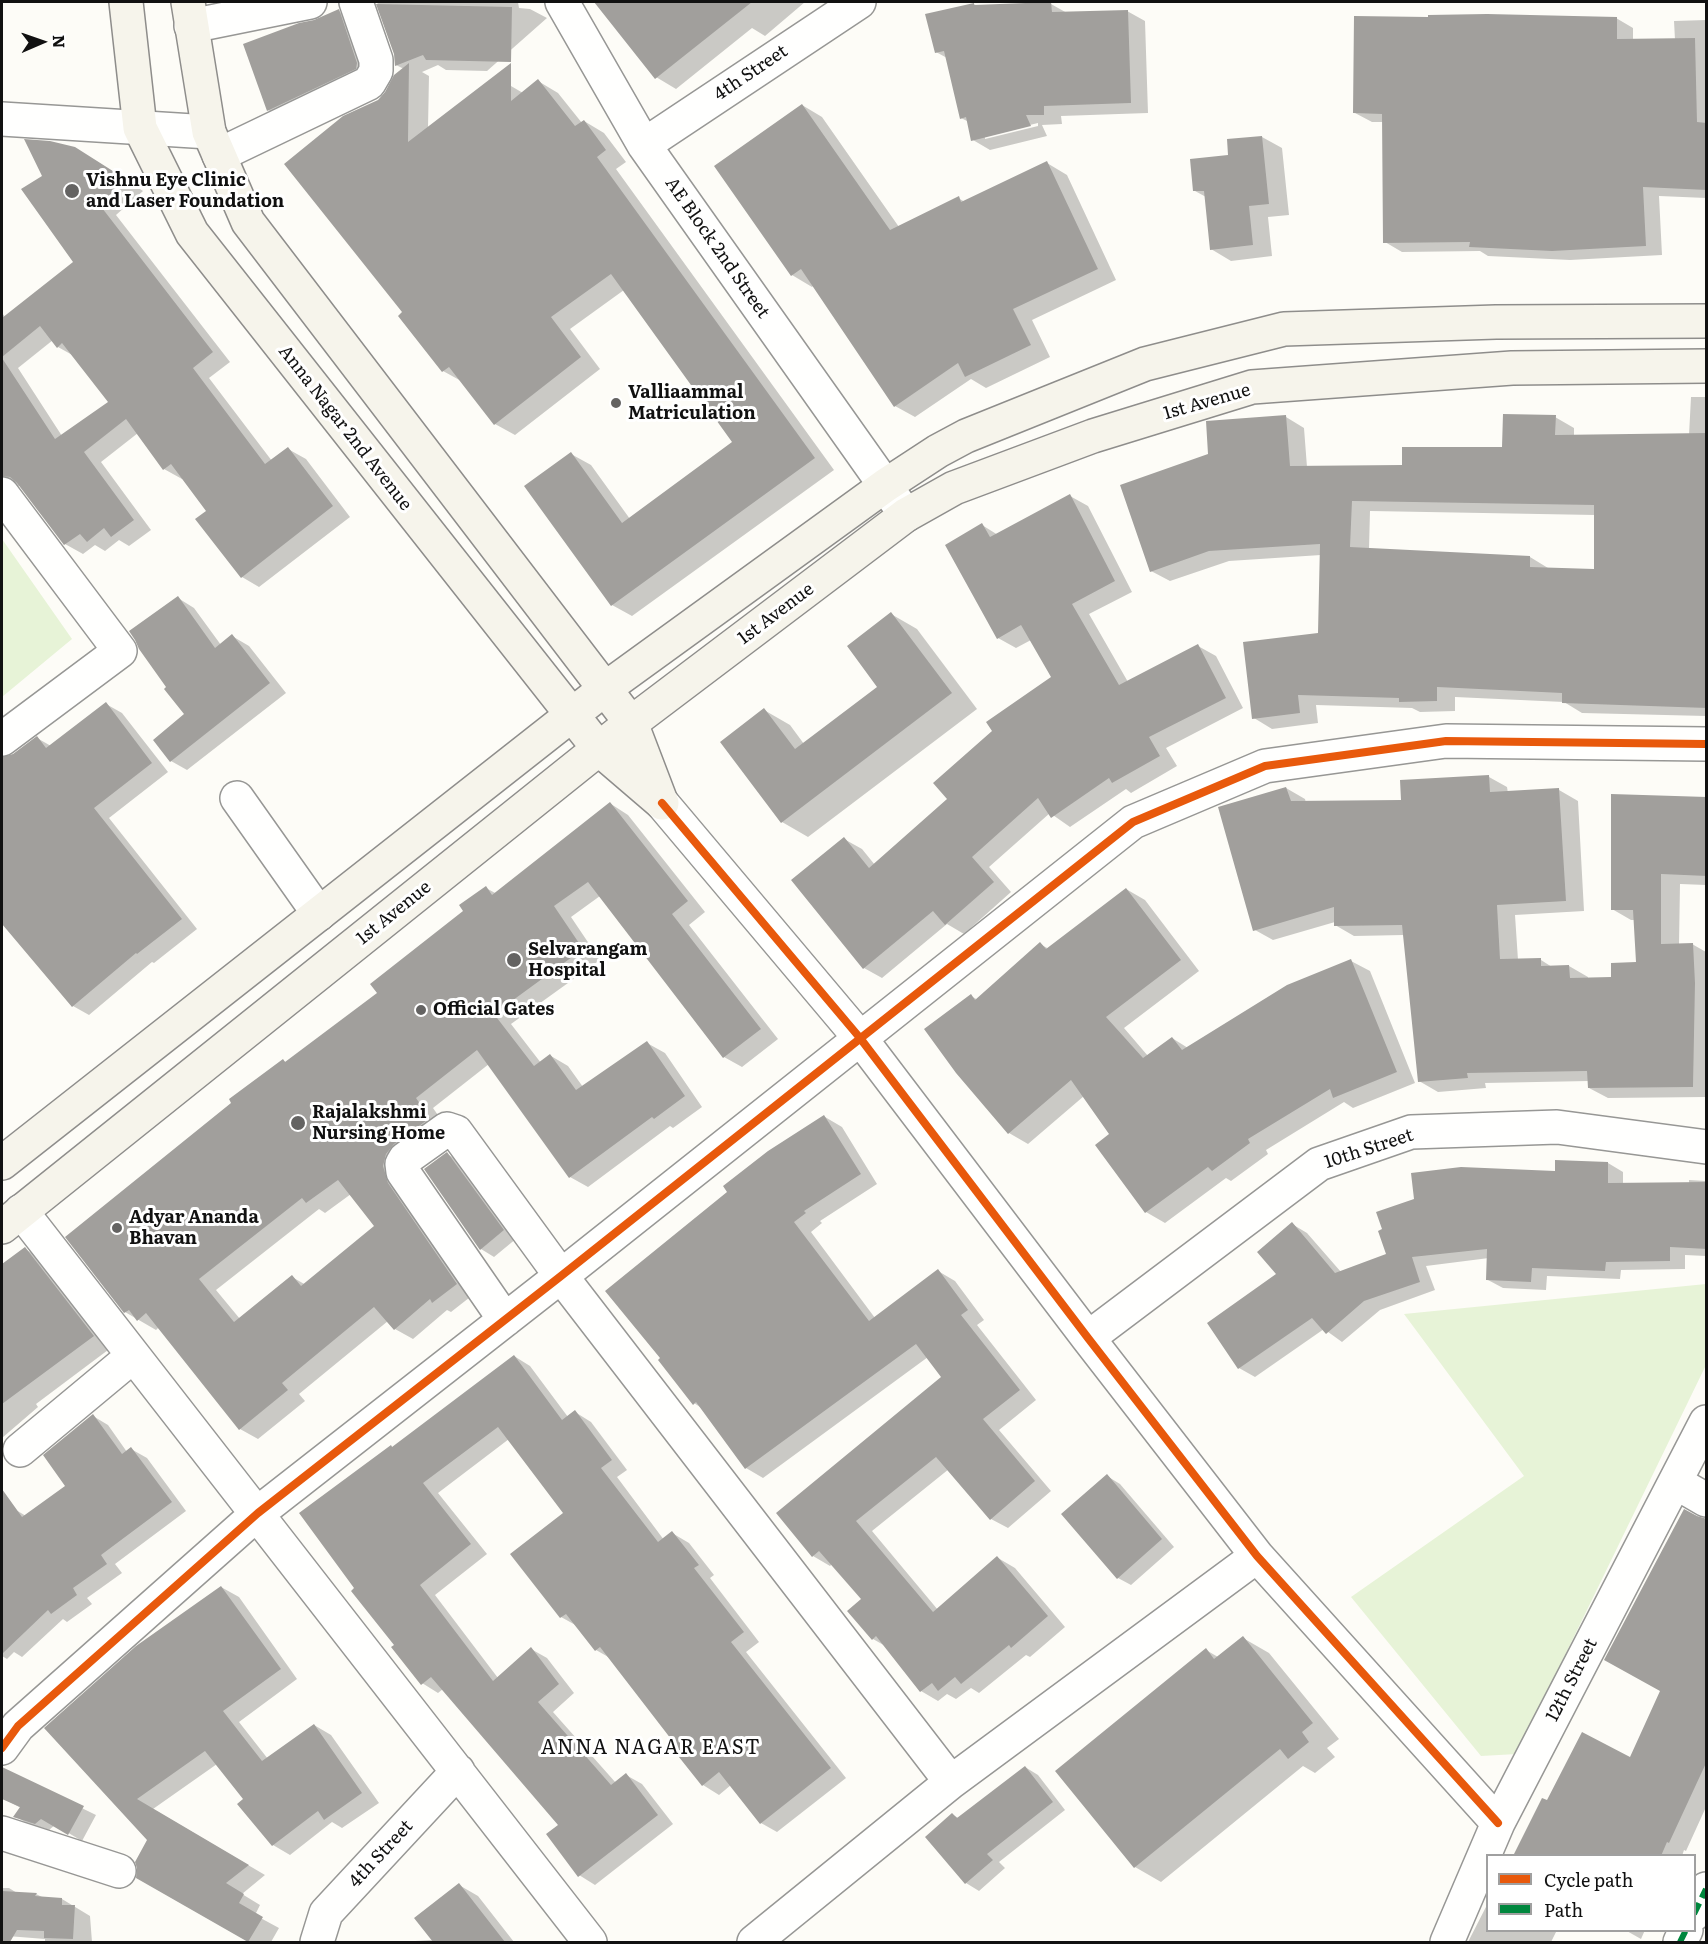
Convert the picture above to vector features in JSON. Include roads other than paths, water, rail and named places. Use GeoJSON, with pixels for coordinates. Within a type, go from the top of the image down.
{"type":"FeatureCollection","features":[{"type":"Feature","properties":{"kind":"main road","name":"Anna Nagar 2nd Avenue"},"geometry":{"type":"LineString","coordinates":[[126,2],[140,128],[192,233],[599,749],[662,803]]}},
{"type":"Feature","properties":{"kind":"main road"},"geometry":{"type":"LineString","coordinates":[[190,14],[214,143],[248,222],[631,723],[662,803]]}},
{"type":"Feature","properties":{"kind":"main road"},"geometry":{"type":"LineString","coordinates":[[2,1163],[606,688],[886,485],[938,451],[966,436],[1145,364],[1284,329],[1496,322],[1707,321]]}},
{"type":"Feature","properties":{"kind":"main road","name":"1st Avenue"},"geometry":{"type":"LineString","coordinates":[[11,1219],[631,723],[906,516],[954,488],[1093,436],[1252,387],[1512,368],[1707,366]]}},
{"type":"Feature","properties":{"kind":"street"},"geometry":{"type":"LineString","coordinates":[[190,14],[310,2]]}},
{"type":"Feature","properties":{"kind":"street"},"geometry":{"type":"LineString","coordinates":[[2,119],[140,128],[214,143],[369,83],[376,70],[376,60],[356,2]]}},
{"type":"Feature","properties":{"kind":"street","name":"AE Block 2nd Street"},"geometry":{"type":"LineString","coordinates":[[562,2],[644,145],[906,516]]}},
{"type":"Feature","properties":{"kind":"street","name":"4th Street"},"geometry":{"type":"LineString","coordinates":[[644,145],[859,2]]}},
{"type":"Feature","properties":{"kind":"street"},"geometry":{"type":"LineString","coordinates":[[2,494],[120,651],[2,739]]}},
{"type":"Feature","properties":{"kind":"street"},"geometry":{"type":"LineString","coordinates":[[2,1748],[18,1726],[258,1513],[1133,822],[1265,766],[1446,741],[1707,744]]}},
{"type":"Feature","properties":{"kind":"street"},"geometry":{"type":"LineString","coordinates":[[237,798],[319,914]]}},
{"type":"Feature","properties":{"kind":"street"},"geometry":{"type":"LineString","coordinates":[[662,803],[861,1038],[1088,1338],[1257,1556],[1498,1823]]}},
{"type":"Feature","properties":{"kind":"street","name":"10th Street"},"geometry":{"type":"LineString","coordinates":[[1088,1338],[1319,1164],[1411,1132],[1557,1127],[1707,1147]]}},
{"type":"Feature","properties":{"kind":"street"},"geometry":{"type":"LineString","coordinates":[[505,1320],[403,1172],[402,1164],[405,1159],[442,1132],[451,1129],[456,1132],[561,1276],[951,1782]]}},
{"type":"Feature","properties":{"kind":"street"},"geometry":{"type":"LineString","coordinates":[[11,1219],[133,1356],[258,1513],[590,1942]]}},
{"type":"Feature","properties":{"kind":"street"},"geometry":{"type":"LineString","coordinates":[[20,1450],[133,1356]]}},
{"type":"Feature","properties":{"kind":"street","name":"12th Street"},"geometry":{"type":"LineString","coordinates":[[1447,1942],[1498,1823],[1707,1422]]}},
{"type":"Feature","properties":{"kind":"street"},"geometry":{"type":"LineString","coordinates":[[1675,1482],[1707,1500]]}},
{"type":"Feature","properties":{"kind":"street"},"geometry":{"type":"LineString","coordinates":[[754,1942],[951,1782],[1257,1556]]}},
{"type":"Feature","properties":{"kind":"street","name":"4th Street"},"geometry":{"type":"LineString","coordinates":[[317,1942],[326,1913],[458,1771]]}},
{"type":"Feature","properties":{"kind":"street"},"geometry":{"type":"LineString","coordinates":[[2,1833],[119,1871]]}},
{"type":"Feature","properties":{"kind":"street"},"geometry":{"type":"LineString","coordinates":[[1696,1912],[1707,1889]]}},
{"type":"Feature","properties":{"kind":"place","name":"Vishnu Eye Clinic and Laser Foundation"},"geometry":{"type":"Point","coordinates":[72,191]}},
{"type":"Feature","properties":{"kind":"place","name":"Valliaammal Matriculation"},"geometry":{"type":"Point","coordinates":[616,403]}},
{"type":"Feature","properties":{"kind":"place","name":"Selvarangam Hospital"},"geometry":{"type":"Point","coordinates":[514,960]}},
{"type":"Feature","properties":{"kind":"place","name":"Official Gates"},"geometry":{"type":"Point","coordinates":[421,1010]}},
{"type":"Feature","properties":{"kind":"place","name":"Rajalakshmi Nursing Home"},"geometry":{"type":"Point","coordinates":[298,1123]}},
{"type":"Feature","properties":{"kind":"place","name":"Adyar Ananda Bhavan"},"geometry":{"type":"Point","coordinates":[117,1228]}},
{"type":"Feature","properties":{"kind":"district","name":"ANNA NAGAR EAST"},"geometry":{"type":"Point","coordinates":[651,1748]}}]}
